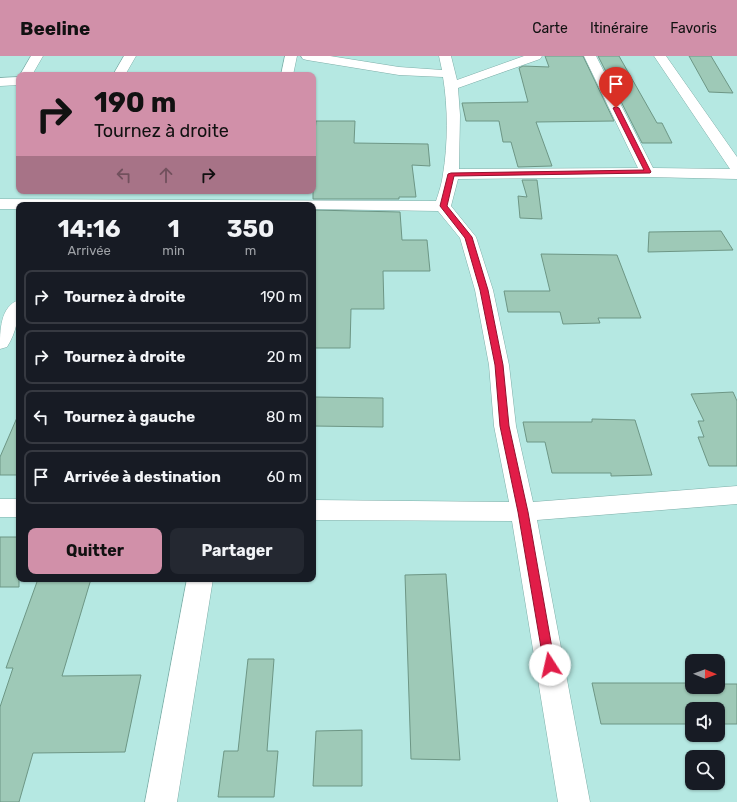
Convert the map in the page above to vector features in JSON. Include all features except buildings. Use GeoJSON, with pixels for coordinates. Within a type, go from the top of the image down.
{"type":"FeatureCollection","features":[{"type":"Feature","properties":{"kind":"street"},"geometry":{"type":"LineString","coordinates":[[28,72],[37,56]]}},
{"type":"Feature","properties":{"kind":"street"},"geometry":{"type":"LineString","coordinates":[[121,72],[130,56]]}},
{"type":"Feature","properties":{"kind":"street"},"geometry":{"type":"LineString","coordinates":[[288,72],[291,56]]}},
{"type":"Feature","properties":{"kind":"street"},"geometry":{"type":"LineString","coordinates":[[307,56],[451,80],[536,56]]}},
{"type":"Feature","properties":{"kind":"street"},"geometry":{"type":"LineString","coordinates":[[443,206],[451,174],[454,114],[451,80],[445,56]]}},
{"type":"Feature","properties":{"kind":"street"},"geometry":{"type":"LineString","coordinates":[[590,56],[648,172]]}},
{"type":"Feature","properties":{"kind":"street"},"geometry":{"type":"LineString","coordinates":[[660,56],[737,168]]}},
{"type":"Feature","properties":{"kind":"street"},"geometry":{"type":"LineString","coordinates":[[0,82],[16,81]]}},
{"type":"Feature","properties":{"kind":"street"},"geometry":{"type":"LineString","coordinates":[[451,174],[648,172],[737,174]]}},
{"type":"Feature","properties":{"kind":"street"},"geometry":{"type":"LineString","coordinates":[[125,202],[134,194]]}},
{"type":"Feature","properties":{"kind":"street"},"geometry":{"type":"LineString","coordinates":[[32,202],[65,200],[94,202]]}},
{"type":"Feature","properties":{"kind":"street"},"geometry":{"type":"LineString","coordinates":[[193,202],[263,200],[443,206],[468,237],[484,290],[499,365],[505,426],[523,512],[574,802]]}},
{"type":"Feature","properties":{"kind":"street"},"geometry":{"type":"LineString","coordinates":[[0,204],[16,203]]}},
{"type":"Feature","properties":{"kind":"street"},"geometry":{"type":"LineString","coordinates":[[0,343],[11,315],[16,309]]}},
{"type":"Feature","properties":{"kind":"street"},"geometry":{"type":"LineString","coordinates":[[316,510],[523,512],[737,495]]}},
{"type":"Feature","properties":{"kind":"street"},"geometry":{"type":"LineString","coordinates":[[0,508],[16,508]]}},
{"type":"Feature","properties":{"kind":"street"},"geometry":{"type":"LineString","coordinates":[[161,802],[199,582]]}},
{"type":"Feature","properties":{"kind":"route"},"geometry":{"type":"LineString","coordinates":[[550,665],[523,512],[505,426],[499,365],[484,290],[468,237],[443,206],[451,174],[648,172],[616,108]]}}]}
